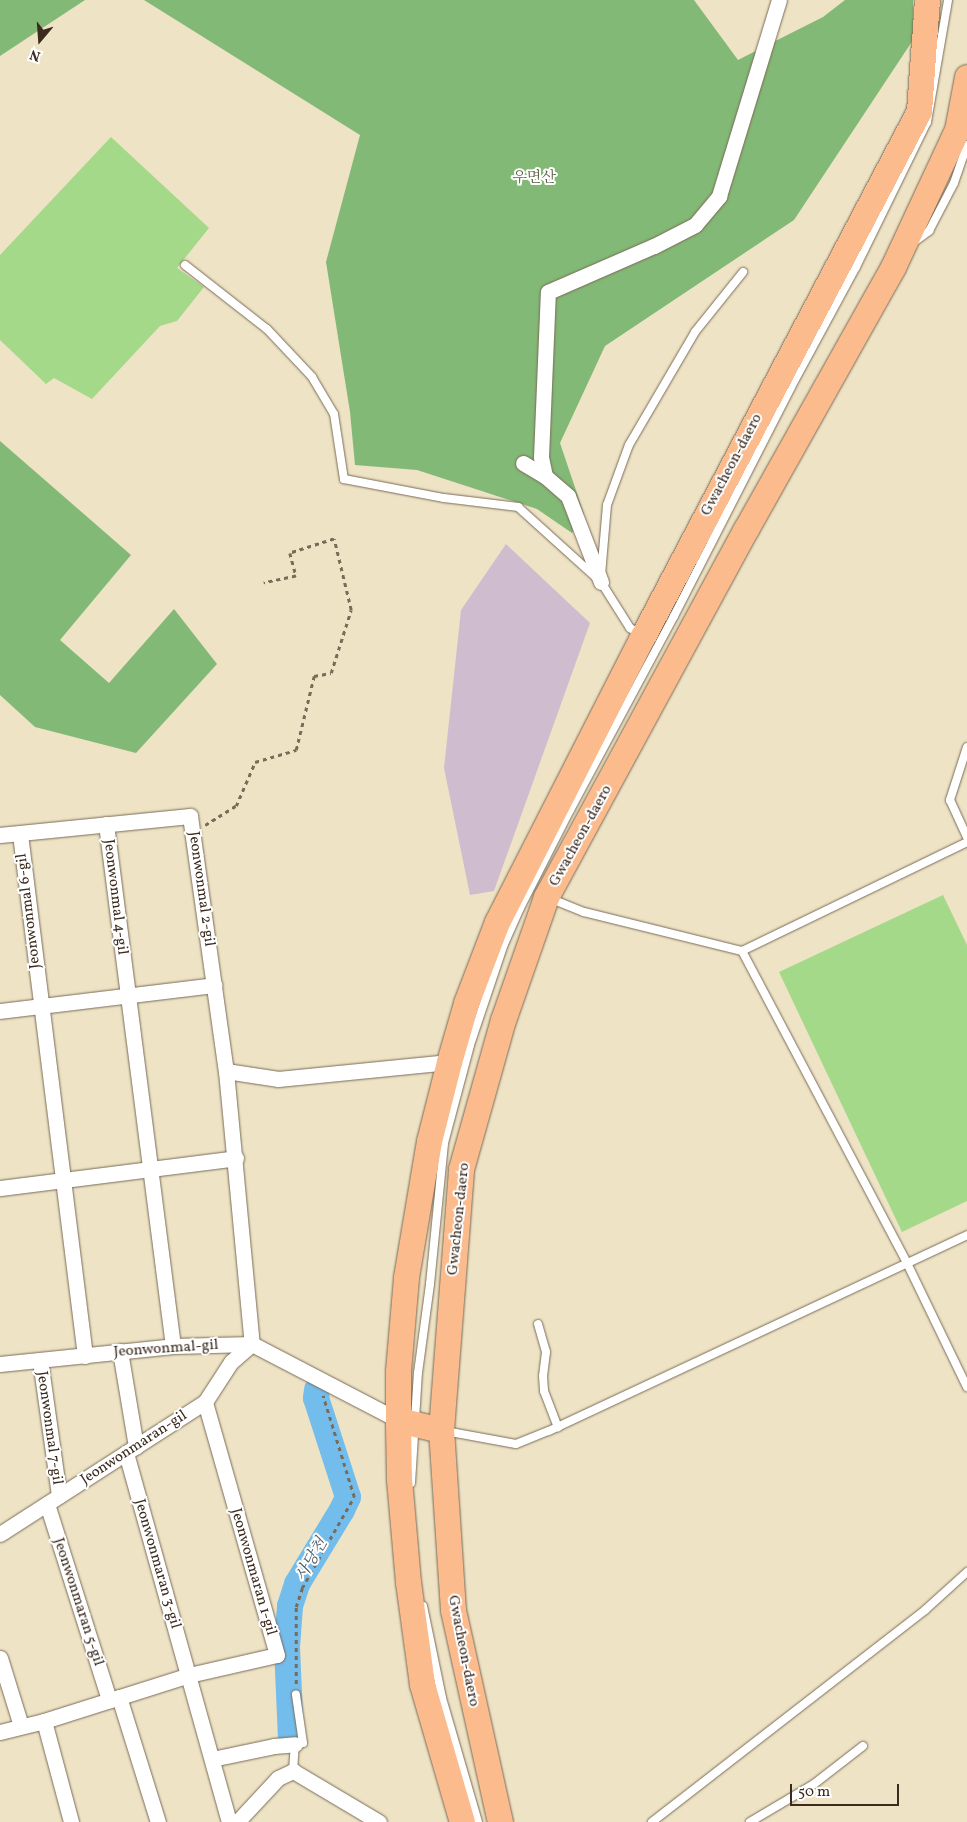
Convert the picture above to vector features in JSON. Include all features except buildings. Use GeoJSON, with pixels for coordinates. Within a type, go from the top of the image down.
{"type":"FeatureCollection","features":[{"type":"Feature","properties":{"kind":"main road","name":"Gwacheon-daero"},"geometry":{"type":"LineString","coordinates":[[500,1822],[453,1610],[441,1430],[461,1169],[503,1020],[546,897],[659,645],[919,111],[927,0]]}},
{"type":"Feature","properties":{"kind":"main road"},"geometry":{"type":"LineString","coordinates":[[659,645],[899,254],[957,130],[967,77]]}},
{"type":"Feature","properties":{"kind":"main road","name":"Gwacheon-daero"},"geometry":{"type":"LineString","coordinates":[[462,1822],[422,1684],[408,1582],[399,1480],[406,1422],[398,1371],[406,1277],[430,1141],[448,1062],[466,1003],[497,922],[659,645]]}},
{"type":"Feature","properties":{"kind":"main road"},"geometry":{"type":"LineString","coordinates":[[406,1422],[441,1430]]}},
{"type":"Feature","properties":{"kind":"street"},"geometry":{"type":"LineString","coordinates":[[545,476],[541,457],[548,292],[654,246],[696,224],[719,196],[779,0]]}},
{"type":"Feature","properties":{"kind":"street"},"geometry":{"type":"LineString","coordinates":[[523,463],[545,476],[568,496],[600,582]]}},
{"type":"Feature","properties":{"kind":"street","name":"Jeonwonmal 2-gil"},"geometry":{"type":"LineString","coordinates":[[106,824],[190,816],[226,1071],[236,1158],[252,1344]]}},
{"type":"Feature","properties":{"kind":"street","name":"Jeonwonmal 4-gil"},"geometry":{"type":"LineString","coordinates":[[20,834],[106,824],[173,1346]]}},
{"type":"Feature","properties":{"kind":"street","name":"Jeonwonmal 6-gil"},"geometry":{"type":"LineString","coordinates":[[0,835],[20,834],[40,1007],[85,1356]]}},
{"type":"Feature","properties":{"kind":"street"},"geometry":{"type":"LineString","coordinates":[[0,1012],[214,986]]}},
{"type":"Feature","properties":{"kind":"street"},"geometry":{"type":"LineString","coordinates":[[226,1071],[278,1079],[448,1062]]}},
{"type":"Feature","properties":{"kind":"street"},"geometry":{"type":"LineString","coordinates":[[0,1188],[236,1158]]}},
{"type":"Feature","properties":{"kind":"street","name":"Jeonwonmal-gil"},"geometry":{"type":"LineString","coordinates":[[0,1364],[173,1346],[252,1344],[323,1382],[406,1422]]}},
{"type":"Feature","properties":{"kind":"street","name":"Jeonwonmaran-gil"},"geometry":{"type":"LineString","coordinates":[[0,1534],[205,1402],[231,1362],[252,1344]]}},
{"type":"Feature","properties":{"kind":"street","name":"Jeonwonmaran 3-gil"},"geometry":{"type":"LineString","coordinates":[[120,1351],[131,1450],[229,1822]]}},
{"type":"Feature","properties":{"kind":"street","name":"Jeonwonmal 7-gil"},"geometry":{"type":"LineString","coordinates":[[40,1360],[53,1500]]}},
{"type":"Feature","properties":{"kind":"street","name":"Jeonwonmaran 1-gil"},"geometry":{"type":"LineString","coordinates":[[189,1675],[277,1655],[205,1402]]}},
{"type":"Feature","properties":{"kind":"street","name":"Jeonwonmaran 5-gil"},"geometry":{"type":"LineString","coordinates":[[53,1500],[114,1698],[158,1822]]}},
{"type":"Feature","properties":{"kind":"street"},"geometry":{"type":"LineString","coordinates":[[0,1658],[21,1726]]}},
{"type":"Feature","properties":{"kind":"street"},"geometry":{"type":"LineString","coordinates":[[0,1732],[44,1721],[189,1675]]}},
{"type":"Feature","properties":{"kind":"street"},"geometry":{"type":"LineString","coordinates":[[44,1721],[71,1822]]}},
{"type":"Feature","properties":{"kind":"street"},"geometry":{"type":"LineString","coordinates":[[212,1759],[274,1746],[295,1744]]}},
{"type":"Feature","properties":{"kind":"street"},"geometry":{"type":"LineString","coordinates":[[237,1822],[278,1778],[293,1771],[379,1822]]}},
{"type":"Feature","properties":{"kind":"lane"},"geometry":{"type":"LineString","coordinates":[[412,1490],[406,1422],[444,1143],[470,1045],[504,944],[520,908],[659,645],[791,387],[845,289],[927,122],[948,0]]}},
{"type":"Feature","properties":{"kind":"lane"},"geometry":{"type":"LineString","coordinates":[[899,254],[929,231],[954,183],[967,145]]}},
{"type":"Feature","properties":{"kind":"lane"},"geometry":{"type":"LineString","coordinates":[[185,265],[267,329],[312,377],[334,414],[344,479],[444,498],[518,507],[600,582],[630,628],[659,645]]}},
{"type":"Feature","properties":{"kind":"lane"},"geometry":{"type":"LineString","coordinates":[[600,582],[607,505],[629,445],[696,332],[743,272]]}},
{"type":"Feature","properties":{"kind":"lane"},"geometry":{"type":"LineString","coordinates":[[967,747],[950,800],[967,837]]}},
{"type":"Feature","properties":{"kind":"lane"},"geometry":{"type":"LineString","coordinates":[[546,897],[584,912],[742,951],[967,842]]}},
{"type":"Feature","properties":{"kind":"lane"},"geometry":{"type":"LineString","coordinates":[[742,951],[907,1263],[967,1387]]}},
{"type":"Feature","properties":{"kind":"lane"},"geometry":{"type":"LineString","coordinates":[[441,1430],[516,1444],[558,1427],[967,1235]]}},
{"type":"Feature","properties":{"kind":"lane"},"geometry":{"type":"LineString","coordinates":[[538,1324],[546,1352],[543,1376],[544,1391],[558,1427]]}},
{"type":"Feature","properties":{"kind":"lane"},"geometry":{"type":"LineString","coordinates":[[652,1822],[925,1610],[967,1572]]}},
{"type":"Feature","properties":{"kind":"lane"},"geometry":{"type":"LineString","coordinates":[[422,1597],[442,1698],[478,1822]]}},
{"type":"Feature","properties":{"kind":"lane"},"geometry":{"type":"LineString","coordinates":[[293,1771],[295,1744],[303,1743],[296,1695]]}},
{"type":"Feature","properties":{"kind":"lane"},"geometry":{"type":"LineString","coordinates":[[750,1822],[814,1784],[863,1746]]}},
{"type":"Feature","properties":{"kind":"path"},"geometry":{"type":"LineString","coordinates":[[193,832],[236,806],[255,762],[296,750],[314,676],[331,673],[351,610],[334,539],[290,553],[296,576],[264,583]]}},
{"type":"Feature","properties":{"kind":"path"},"geometry":{"type":"LineString","coordinates":[[296,1695],[295,1626],[299,1598],[302,1588],[354,1496],[323,1397],[323,1382]]}},
{"type":"Feature","properties":{"kind":"shaded area"},"geometry":{"type":"Polygon","coordinates":[[[506,544],[590,623],[494,891],[470,895],[444,768],[461,610],[506,544]]]}},
{"type":"Feature","properties":{"kind":"green space"},"geometry":{"type":"Polygon","coordinates":[[[0,0],[85,0],[0,56],[0,0]]]}},
{"type":"Feature","properties":{"kind":"green space","name":"우면산"},"geometry":{"type":"Polygon","coordinates":[[[144,0],[694,0],[738,60],[823,17],[845,0],[913,0],[913,40],[794,220],[605,346],[560,443],[584,514],[572,533],[537,509],[417,470],[355,465],[350,412],[326,262],[360,135],[144,0]]]}},
{"type":"Feature","properties":{"kind":"green space"},"geometry":{"type":"Polygon","coordinates":[[[111,137],[209,228],[177,268],[204,287],[177,321],[160,326],[92,399],[54,378],[46,384],[0,340],[0,255],[111,137]]]}},
{"type":"Feature","properties":{"kind":"green space"},"geometry":{"type":"Polygon","coordinates":[[[0,441],[131,555],[60,640],[109,683],[174,609],[217,664],[136,753],[35,727],[0,695],[0,441]]]}},
{"type":"Feature","properties":{"kind":"green space"},"geometry":{"type":"Polygon","coordinates":[[[943,895],[967,945],[967,1201],[902,1232],[779,972],[943,895]]]}},
{"type":"Feature","properties":{"kind":"waterway","name":"사당천"},"geometry":{"type":"LineString","coordinates":[[291,1739],[287,1647],[290,1606],[297,1584],[348,1497],[316,1398],[317,1390]]}}]}
